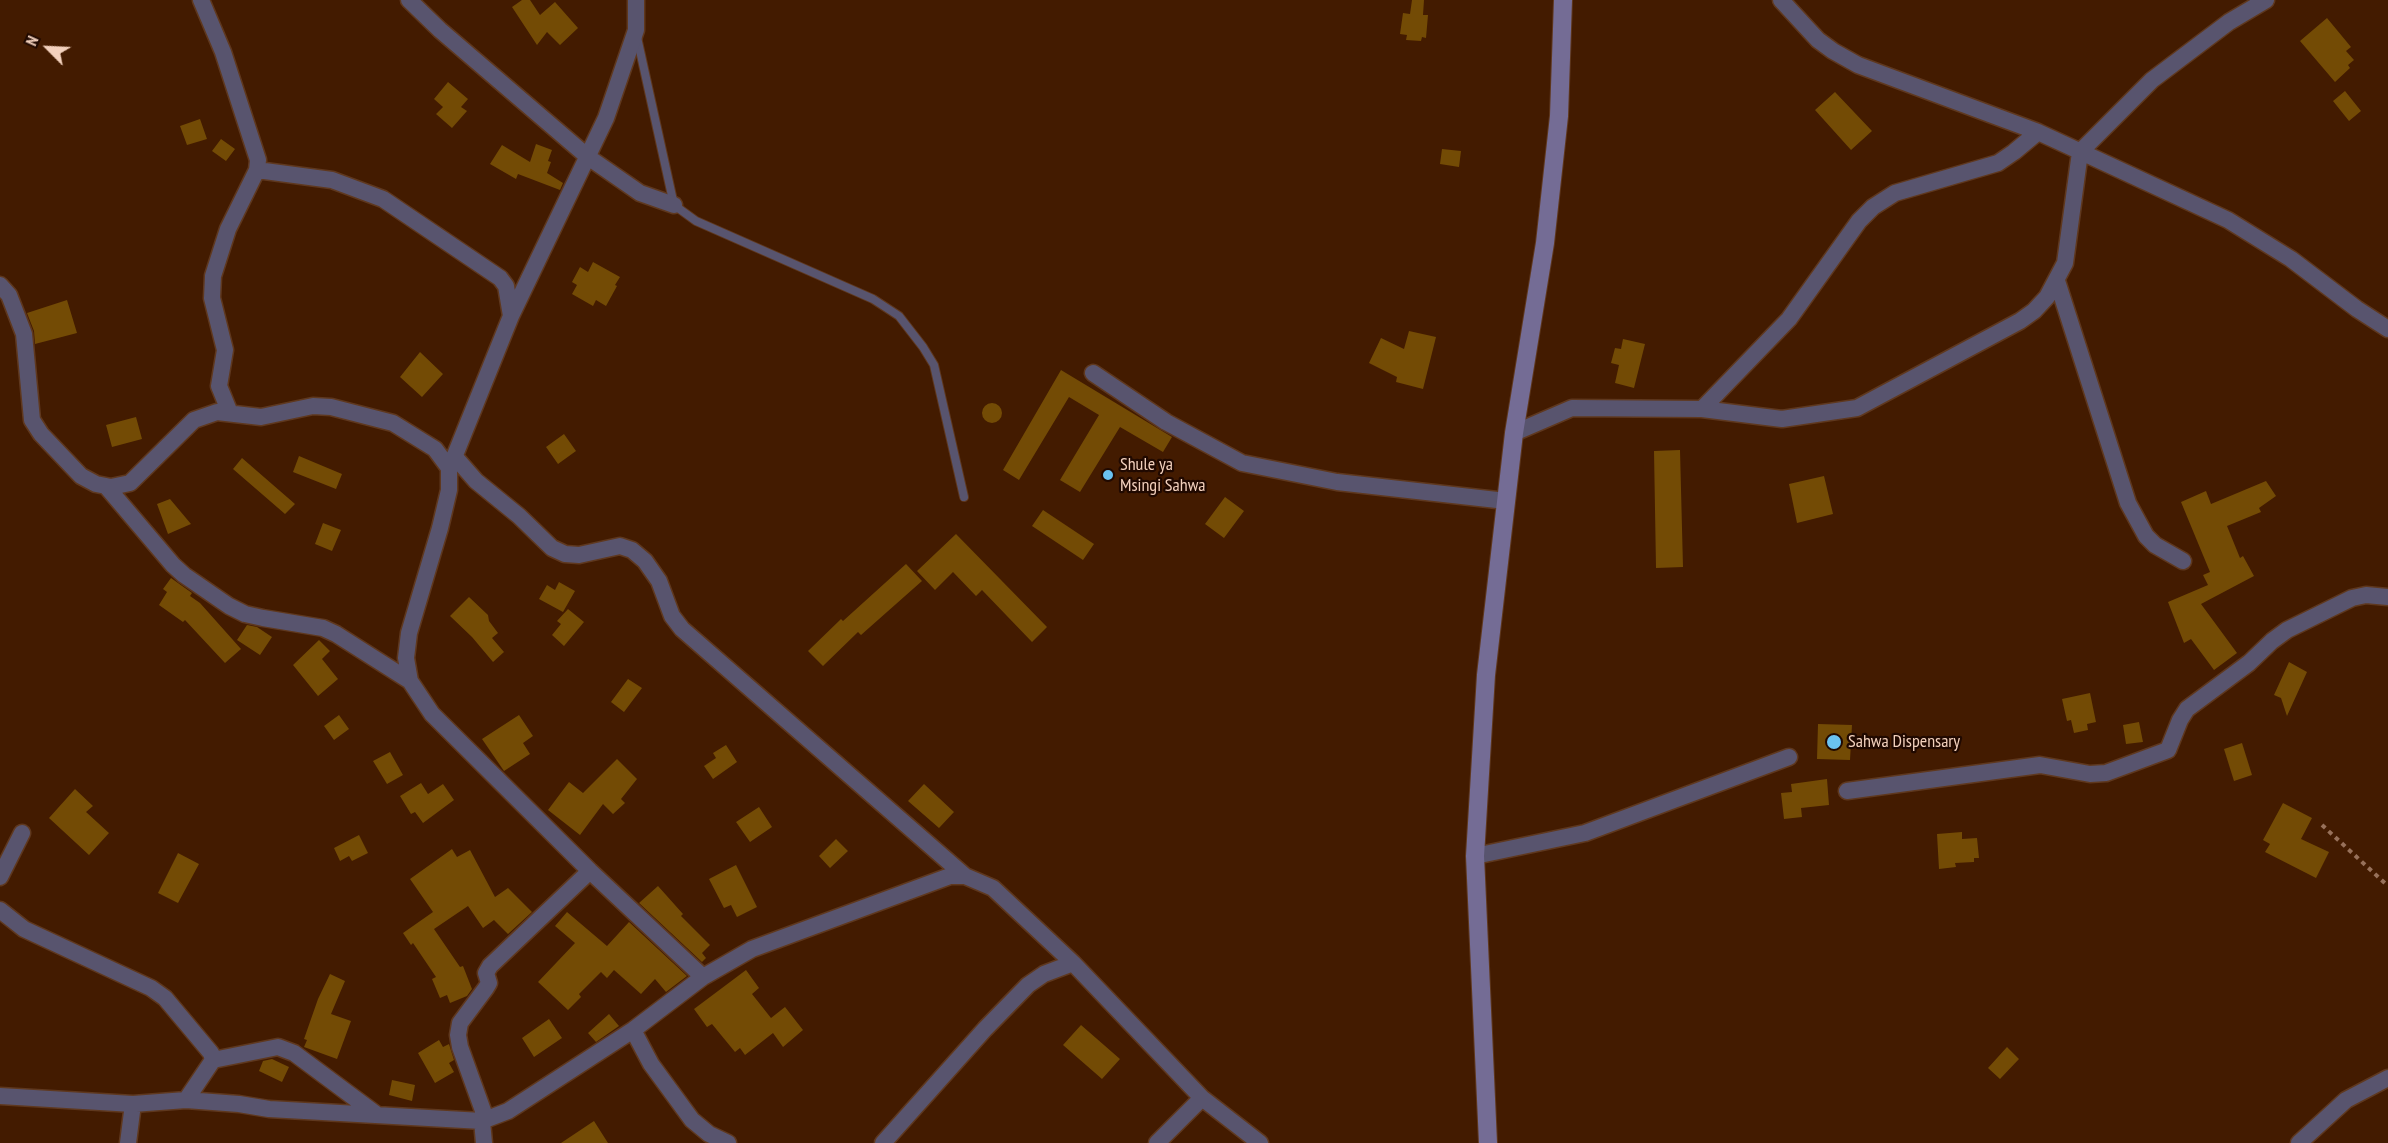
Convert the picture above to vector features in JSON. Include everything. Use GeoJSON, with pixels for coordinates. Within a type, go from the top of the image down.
{"type":"FeatureCollection","features":[{"type":"Feature","properties":{"kind":"main road"},"geometry":{"type":"LineString","coordinates":[[1488,1143],[1475,856],[1486,675],[1514,433],[1545,243],[1559,116],[1563,0]]}},
{"type":"Feature","properties":{"kind":"street"},"geometry":{"type":"LineString","coordinates":[[201,0],[223,52],[258,160],[257,170],[228,229],[213,276],[213,298],[225,350],[219,386],[230,413]]}},
{"type":"Feature","properties":{"kind":"street"},"geometry":{"type":"LineString","coordinates":[[409,0],[588,157],[640,193],[674,205]]}},
{"type":"Feature","properties":{"kind":"street"},"geometry":{"type":"LineString","coordinates":[[636,0],[636,30],[606,118],[511,316],[452,463],[449,490],[409,633],[406,658],[410,681],[432,714],[590,871],[704,978]]}},
{"type":"Feature","properties":{"kind":"street"},"geometry":{"type":"LineString","coordinates":[[1782,0],[1818,40],[1858,64],[2037,132],[2228,220],[2291,259],[2357,309],[2388,329]]}},
{"type":"Feature","properties":{"kind":"street"},"geometry":{"type":"LineString","coordinates":[[1514,433],[1572,408],[1702,409],[1782,419],[1857,408],[2020,321],[2034,311],[2047,297],[2065,263],[2080,152],[2152,80],[2229,22],[2266,0]]}},
{"type":"Feature","properties":{"kind":"street"},"geometry":{"type":"LineString","coordinates":[[1702,409],[1790,320],[1859,221],[1873,207],[1895,193],[1998,163],[2037,132]]}},
{"type":"Feature","properties":{"kind":"street"},"geometry":{"type":"LineString","coordinates":[[257,170],[332,180],[383,199],[500,278],[506,286],[511,316]]}},
{"type":"Feature","properties":{"kind":"street"},"geometry":{"type":"LineString","coordinates":[[2057,281],[2128,503],[2146,536],[2155,545],[2183,561]]}},
{"type":"Feature","properties":{"kind":"street"},"geometry":{"type":"LineString","coordinates":[[0,313],[5,290]]}},
{"type":"Feature","properties":{"kind":"street"},"geometry":{"type":"LineString","coordinates":[[5,290],[24,334],[32,420],[41,434],[81,476],[96,484],[111,488],[130,483],[194,420],[217,412],[261,417],[313,406],[331,407],[393,423],[435,449],[519,516],[552,548],[565,554],[579,555],[620,546],[632,550],[645,561],[659,582],[672,616],[682,629],[965,876],[993,888],[1073,963],[1202,1098],[1260,1143]]}},
{"type":"Feature","properties":{"kind":"street"},"geometry":{"type":"LineString","coordinates":[[1093,373],[1166,422],[1242,463],[1336,482],[1506,501]]}},
{"type":"Feature","properties":{"kind":"street"},"geometry":{"type":"LineString","coordinates":[[106,486],[173,565],[230,606],[245,614],[323,628],[410,681]]}},
{"type":"Feature","properties":{"kind":"street"},"geometry":{"type":"LineString","coordinates":[[1847,791],[2040,765],[2090,774],[2106,773],[2168,750],[2187,709],[2249,663],[2287,630],[2352,598],[2366,595],[2388,597]]}},
{"type":"Feature","properties":{"kind":"street"},"geometry":{"type":"LineString","coordinates":[[1475,856],[1585,833],[1789,757]]}},
{"type":"Feature","properties":{"kind":"street"},"geometry":{"type":"LineString","coordinates":[[0,877],[22,833]]}},
{"type":"Feature","properties":{"kind":"street"},"geometry":{"type":"LineString","coordinates":[[484,1143],[484,1120],[460,1047],[458,1035],[460,1023],[489,983],[486,973],[490,966],[590,871]]}},
{"type":"Feature","properties":{"kind":"street"},"geometry":{"type":"LineString","coordinates":[[0,1096],[133,1104],[186,1100],[269,1109],[484,1120],[508,1111],[633,1030],[704,978],[752,949],[950,876],[965,876]]}},
{"type":"Feature","properties":{"kind":"street"},"geometry":{"type":"LineString","coordinates":[[0,910],[24,929],[151,988],[165,998],[211,1053],[213,1060]]}},
{"type":"Feature","properties":{"kind":"street"},"geometry":{"type":"LineString","coordinates":[[883,1143],[984,1029],[1028,985],[1044,974],[1073,963]]}},
{"type":"Feature","properties":{"kind":"street"},"geometry":{"type":"LineString","coordinates":[[633,1030],[651,1064],[692,1120],[709,1134],[728,1143]]}},
{"type":"Feature","properties":{"kind":"street"},"geometry":{"type":"LineString","coordinates":[[186,1100],[213,1060],[278,1047],[294,1053],[376,1114]]}},
{"type":"Feature","properties":{"kind":"street"},"geometry":{"type":"LineString","coordinates":[[2299,1143],[2346,1100],[2388,1078]]}},
{"type":"Feature","properties":{"kind":"street"},"geometry":{"type":"LineString","coordinates":[[1157,1143],[1202,1098]]}},
{"type":"Feature","properties":{"kind":"street"},"geometry":{"type":"LineString","coordinates":[[128,1143],[133,1104]]}},
{"type":"Feature","properties":{"kind":"lane"},"geometry":{"type":"LineString","coordinates":[[636,30],[674,205],[696,221],[873,299],[899,316],[934,365],[964,496]]}},
{"type":"Feature","properties":{"kind":"path"},"geometry":{"type":"LineString","coordinates":[[2322,825],[2388,886]]}},
{"type":"Feature","properties":{"kind":"building"},"geometry":{"type":"Polygon","coordinates":[[[522,0],[530,0],[540,15],[555,2],[578,28],[560,45],[547,32],[537,45],[512,7],[522,0]]]}},
{"type":"Feature","properties":{"kind":"building"},"geometry":{"type":"Polygon","coordinates":[[[1412,0],[1424,0],[1423,15],[1428,15],[1426,38],[1422,37],[1421,41],[1406,40],[1407,35],[1400,34],[1403,13],[1410,14],[1412,0]]]}},
{"type":"Feature","properties":{"kind":"building"},"geometry":{"type":"Polygon","coordinates":[[[2327,18],[2351,47],[2346,51],[2354,60],[2348,65],[2350,68],[2335,82],[2300,41],[2327,18]]]}},
{"type":"Feature","properties":{"kind":"building"},"geometry":{"type":"Polygon","coordinates":[[[448,82],[468,99],[461,107],[467,111],[452,128],[436,114],[443,107],[434,99],[448,82]]]}},
{"type":"Feature","properties":{"kind":"building"},"geometry":{"type":"Polygon","coordinates":[[[2345,91],[2361,111],[2349,121],[2333,101],[2345,91]]]}},
{"type":"Feature","properties":{"kind":"building"},"geometry":{"type":"Polygon","coordinates":[[[1835,92],[1872,131],[1851,150],[1815,110],[1835,92]]]}},
{"type":"Feature","properties":{"kind":"building"},"geometry":{"type":"Polygon","coordinates":[[[200,119],[207,139],[187,145],[180,126],[200,119]]]}},
{"type":"Feature","properties":{"kind":"building"},"geometry":{"type":"Polygon","coordinates":[[[221,139],[235,149],[226,161],[212,151],[221,139]]]}},
{"type":"Feature","properties":{"kind":"building"},"geometry":{"type":"Polygon","coordinates":[[[536,144],[552,150],[547,173],[563,183],[560,190],[518,174],[516,179],[490,164],[502,145],[530,162],[536,144]]]}},
{"type":"Feature","properties":{"kind":"building"},"geometry":{"type":"Polygon","coordinates":[[[1442,149],[1461,151],[1459,167],[1440,164],[1442,149]]]}},
{"type":"Feature","properties":{"kind":"building"},"geometry":{"type":"Polygon","coordinates":[[[593,262],[620,277],[606,306],[596,300],[593,306],[572,294],[577,285],[572,282],[580,267],[588,272],[593,262]]]}},
{"type":"Feature","properties":{"kind":"building"},"geometry":{"type":"Polygon","coordinates":[[[67,300],[77,333],[35,344],[34,331],[27,313],[67,300]]]}},
{"type":"Feature","properties":{"kind":"building"},"geometry":{"type":"Polygon","coordinates":[[[1409,331],[1436,337],[1423,389],[1396,382],[1397,377],[1369,363],[1381,338],[1404,349],[1409,331]]]}},
{"type":"Feature","properties":{"kind":"building"},"geometry":{"type":"Polygon","coordinates":[[[1623,339],[1645,344],[1634,388],[1615,383],[1619,365],[1611,363],[1615,348],[1621,349],[1623,339]]]}},
{"type":"Feature","properties":{"kind":"building"},"geometry":{"type":"Polygon","coordinates":[[[420,352],[443,374],[422,397],[400,377],[420,352]]]}},
{"type":"Feature","properties":{"kind":"building"},"geometry":{"type":"Polygon","coordinates":[[[1061,370],[1172,437],[1163,452],[1120,427],[1080,492],[1060,480],[1099,415],[1069,397],[1019,480],[1003,470],[1061,370]]]}},
{"type":"Feature","properties":{"kind":"building"},"geometry":{"type":"Polygon","coordinates":[[[992,403],[999,406],[1002,413],[999,420],[992,423],[985,420],[982,413],[985,406],[992,403]]]}},
{"type":"Feature","properties":{"kind":"building"},"geometry":{"type":"Polygon","coordinates":[[[136,417],[142,439],[112,447],[106,425],[136,417]]]}},
{"type":"Feature","properties":{"kind":"building"},"geometry":{"type":"Polygon","coordinates":[[[564,434],[576,451],[558,464],[546,447],[564,434]]]}},
{"type":"Feature","properties":{"kind":"building"},"geometry":{"type":"Polygon","coordinates":[[[1680,450],[1683,567],[1656,568],[1654,451],[1680,450]]]}},
{"type":"Feature","properties":{"kind":"building"},"geometry":{"type":"Polygon","coordinates":[[[299,456],[342,474],[336,489],[293,472],[299,456]]]}},
{"type":"Feature","properties":{"kind":"building"},"geometry":{"type":"Polygon","coordinates":[[[242,458],[295,504],[285,514],[233,469],[242,458]]]}},
{"type":"Feature","properties":{"kind":"building"},"geometry":{"type":"Polygon","coordinates":[[[1824,476],[1833,514],[1797,523],[1789,484],[1824,476]]]}},
{"type":"Feature","properties":{"kind":"building"},"geometry":{"type":"Polygon","coordinates":[[[2266,481],[2276,496],[2259,508],[2261,512],[2227,526],[2240,558],[2243,556],[2254,576],[2201,604],[2237,653],[2214,670],[2191,639],[2184,643],[2168,602],[2208,585],[2203,575],[2210,572],[2181,502],[2206,491],[2211,504],[2266,481]]]}},
{"type":"Feature","properties":{"kind":"building"},"geometry":{"type":"Polygon","coordinates":[[[1225,497],[1244,511],[1224,538],[1205,524],[1225,497]]]}},
{"type":"Feature","properties":{"kind":"building"},"geometry":{"type":"Polygon","coordinates":[[[170,499],[191,524],[168,534],[157,504],[170,499]]]}},
{"type":"Feature","properties":{"kind":"building"},"geometry":{"type":"Polygon","coordinates":[[[1043,510],[1094,544],[1083,560],[1032,526],[1043,510]]]}},
{"type":"Feature","properties":{"kind":"building"},"geometry":{"type":"Polygon","coordinates":[[[323,523],[341,530],[332,551],[315,544],[323,523]]]}},
{"type":"Feature","properties":{"kind":"building"},"geometry":{"type":"Polygon","coordinates":[[[956,534],[1047,627],[1032,642],[982,590],[976,596],[953,572],[935,590],[917,571],[956,534]]]}},
{"type":"Feature","properties":{"kind":"building"},"geometry":{"type":"Polygon","coordinates":[[[906,564],[922,581],[861,635],[858,632],[823,666],[808,651],[841,619],[843,621],[906,564]]]}},
{"type":"Feature","properties":{"kind":"building"},"geometry":{"type":"Polygon","coordinates":[[[171,578],[192,593],[190,596],[200,603],[241,649],[225,663],[185,620],[183,622],[159,605],[167,592],[163,589],[171,578]]]}},
{"type":"Feature","properties":{"kind":"building"},"geometry":{"type":"Polygon","coordinates":[[[559,582],[575,591],[563,612],[539,599],[547,585],[555,590],[559,582]]]}},
{"type":"Feature","properties":{"kind":"building"},"geometry":{"type":"Polygon","coordinates":[[[469,597],[488,615],[489,621],[498,633],[492,638],[504,652],[493,662],[450,616],[469,597]]]}},
{"type":"Feature","properties":{"kind":"building"},"geometry":{"type":"Polygon","coordinates":[[[568,609],[584,622],[564,646],[552,635],[561,624],[557,621],[568,609]]]}},
{"type":"Feature","properties":{"kind":"building"},"geometry":{"type":"Polygon","coordinates":[[[247,625],[257,627],[272,637],[260,655],[237,640],[247,625]]]}},
{"type":"Feature","properties":{"kind":"building"},"geometry":{"type":"Polygon","coordinates":[[[319,640],[330,651],[322,659],[338,679],[318,696],[293,665],[319,640]]]}},
{"type":"Feature","properties":{"kind":"building"},"geometry":{"type":"Polygon","coordinates":[[[2289,662],[2307,672],[2287,716],[2281,698],[2274,695],[2289,662]]]}},
{"type":"Feature","properties":{"kind":"building"},"geometry":{"type":"Polygon","coordinates":[[[628,679],[642,688],[624,712],[611,702],[628,679]]]}},
{"type":"Feature","properties":{"kind":"building"},"geometry":{"type":"Polygon","coordinates":[[[2090,693],[2096,722],[2087,724],[2088,730],[2074,733],[2071,720],[2067,721],[2062,699],[2090,693]]]}},
{"type":"Feature","properties":{"kind":"building"},"geometry":{"type":"Polygon","coordinates":[[[339,715],[349,729],[334,740],[324,726],[339,715]]]}},
{"type":"Feature","properties":{"kind":"building"},"geometry":{"type":"Polygon","coordinates":[[[519,715],[533,736],[523,743],[530,754],[504,771],[482,739],[519,715]]]}},
{"type":"Feature","properties":{"kind":"building"},"geometry":{"type":"Polygon","coordinates":[[[2139,722],[2143,742],[2126,744],[2123,725],[2139,722]]]}},
{"type":"Feature","properties":{"kind":"building","name":"Sahwa Dispensary"},"geometry":{"type":"Polygon","coordinates":[[[1818,724],[1852,725],[1850,760],[1817,759],[1818,724]]]}},
{"type":"Feature","properties":{"kind":"building"},"geometry":{"type":"Polygon","coordinates":[[[2242,743],[2252,775],[2234,781],[2224,749],[2242,743]]]}},
{"type":"Feature","properties":{"kind":"building"},"geometry":{"type":"Polygon","coordinates":[[[726,745],[737,762],[713,779],[704,766],[716,758],[713,753],[726,745]]]}},
{"type":"Feature","properties":{"kind":"building"},"geometry":{"type":"Polygon","coordinates":[[[390,752],[403,775],[387,784],[373,761],[390,752]]]}},
{"type":"Feature","properties":{"kind":"building"},"geometry":{"type":"Polygon","coordinates":[[[617,759],[637,779],[621,799],[625,803],[613,814],[603,804],[580,835],[548,810],[569,782],[583,793],[617,759]]]}},
{"type":"Feature","properties":{"kind":"building"},"geometry":{"type":"Polygon","coordinates":[[[1827,779],[1829,805],[1801,808],[1802,817],[1784,819],[1781,793],[1792,792],[1791,784],[1827,779]]]}},
{"type":"Feature","properties":{"kind":"building"},"geometry":{"type":"Polygon","coordinates":[[[421,783],[428,794],[443,784],[454,800],[423,823],[415,812],[411,814],[400,796],[421,783]]]}},
{"type":"Feature","properties":{"kind":"building"},"geometry":{"type":"Polygon","coordinates":[[[924,784],[954,812],[939,828],[908,801],[924,784]]]}},
{"type":"Feature","properties":{"kind":"building"},"geometry":{"type":"Polygon","coordinates":[[[75,789],[93,806],[86,812],[109,833],[89,855],[49,818],[75,789]]]}},
{"type":"Feature","properties":{"kind":"building"},"geometry":{"type":"Polygon","coordinates":[[[2283,803],[2312,818],[2301,839],[2329,852],[2316,878],[2265,852],[2270,844],[2263,840],[2283,803]]]}},
{"type":"Feature","properties":{"kind":"building"},"geometry":{"type":"Polygon","coordinates":[[[759,807],[772,827],[750,842],[736,822],[759,807]]]}},
{"type":"Feature","properties":{"kind":"building"},"geometry":{"type":"Polygon","coordinates":[[[1962,832],[1962,839],[1977,838],[1979,858],[1974,858],[1974,862],[1955,863],[1956,867],[1939,869],[1937,834],[1962,832]]]}},
{"type":"Feature","properties":{"kind":"building"},"geometry":{"type":"Polygon","coordinates":[[[359,835],[368,853],[352,861],[349,856],[340,861],[334,848],[359,835]]]}},
{"type":"Feature","properties":{"kind":"building"},"geometry":{"type":"Polygon","coordinates":[[[836,839],[848,851],[830,868],[819,856],[836,839]]]}},
{"type":"Feature","properties":{"kind":"building"},"geometry":{"type":"Polygon","coordinates":[[[452,849],[457,857],[470,850],[495,897],[508,888],[532,912],[508,934],[494,920],[483,928],[468,906],[434,929],[460,967],[463,966],[472,989],[467,996],[450,1003],[447,995],[440,998],[432,979],[436,977],[413,943],[411,945],[403,933],[433,912],[410,879],[452,849]]]}},
{"type":"Feature","properties":{"kind":"building"},"geometry":{"type":"Polygon","coordinates":[[[178,853],[199,864],[178,903],[158,893],[178,853]]]}},
{"type":"Feature","properties":{"kind":"building"},"geometry":{"type":"Polygon","coordinates":[[[736,865],[757,907],[737,917],[731,905],[724,908],[709,879],[736,865]]]}},
{"type":"Feature","properties":{"kind":"building"},"geometry":{"type":"Polygon","coordinates":[[[658,886],[683,914],[681,916],[710,945],[702,953],[706,958],[702,962],[639,903],[658,886]]]}},
{"type":"Feature","properties":{"kind":"building"},"geometry":{"type":"Polygon","coordinates":[[[567,912],[607,946],[629,922],[687,976],[666,992],[655,979],[641,994],[614,970],[607,978],[601,972],[579,994],[581,997],[568,1010],[538,982],[575,943],[555,926],[567,912]]]}},
{"type":"Feature","properties":{"kind":"building"},"geometry":{"type":"Polygon","coordinates":[[[746,970],[759,988],[752,994],[771,1018],[785,1007],[803,1030],[783,1047],[773,1033],[745,1055],[740,1048],[735,1052],[712,1024],[707,1027],[694,1009],[746,970]]]}},
{"type":"Feature","properties":{"kind":"building"},"geometry":{"type":"Polygon","coordinates":[[[330,974],[345,981],[331,1014],[351,1021],[337,1059],[304,1047],[307,1040],[304,1039],[318,999],[330,974]]]}},
{"type":"Feature","properties":{"kind":"building"},"geometry":{"type":"Polygon","coordinates":[[[609,1014],[619,1026],[596,1042],[588,1033],[609,1014]]]}},
{"type":"Feature","properties":{"kind":"building"},"geometry":{"type":"Polygon","coordinates":[[[549,1019],[562,1038],[534,1057],[522,1038],[549,1019]]]}},
{"type":"Feature","properties":{"kind":"building"},"geometry":{"type":"Polygon","coordinates":[[[1081,1025],[1120,1059],[1102,1079],[1063,1045],[1081,1025]]]}},
{"type":"Feature","properties":{"kind":"building"},"geometry":{"type":"Polygon","coordinates":[[[439,1040],[443,1047],[449,1044],[454,1060],[449,1063],[454,1072],[435,1083],[418,1053],[439,1040]]]}},
{"type":"Feature","properties":{"kind":"building"},"geometry":{"type":"Polygon","coordinates":[[[2007,1047],[2019,1059],[2000,1079],[1988,1068],[2007,1047]]]}},
{"type":"Feature","properties":{"kind":"building"},"geometry":{"type":"Polygon","coordinates":[[[272,1059],[289,1067],[282,1082],[259,1071],[263,1061],[272,1059]]]}},
{"type":"Feature","properties":{"kind":"building"},"geometry":{"type":"Polygon","coordinates":[[[392,1080],[415,1085],[412,1101],[389,1095],[392,1080]]]}},
{"type":"Feature","properties":{"kind":"building"},"geometry":{"type":"Polygon","coordinates":[[[594,1121],[608,1143],[561,1143],[594,1121]]]}},
{"type":"Feature","properties":{"kind":"place","name":"Shule ya Msingi Sahwa"},"geometry":{"type":"Point","coordinates":[1108,475]}},
{"type":"Feature","properties":{"kind":"place","name":"Sahwa Dispensary"},"geometry":{"type":"Point","coordinates":[1834,742]}}]}
